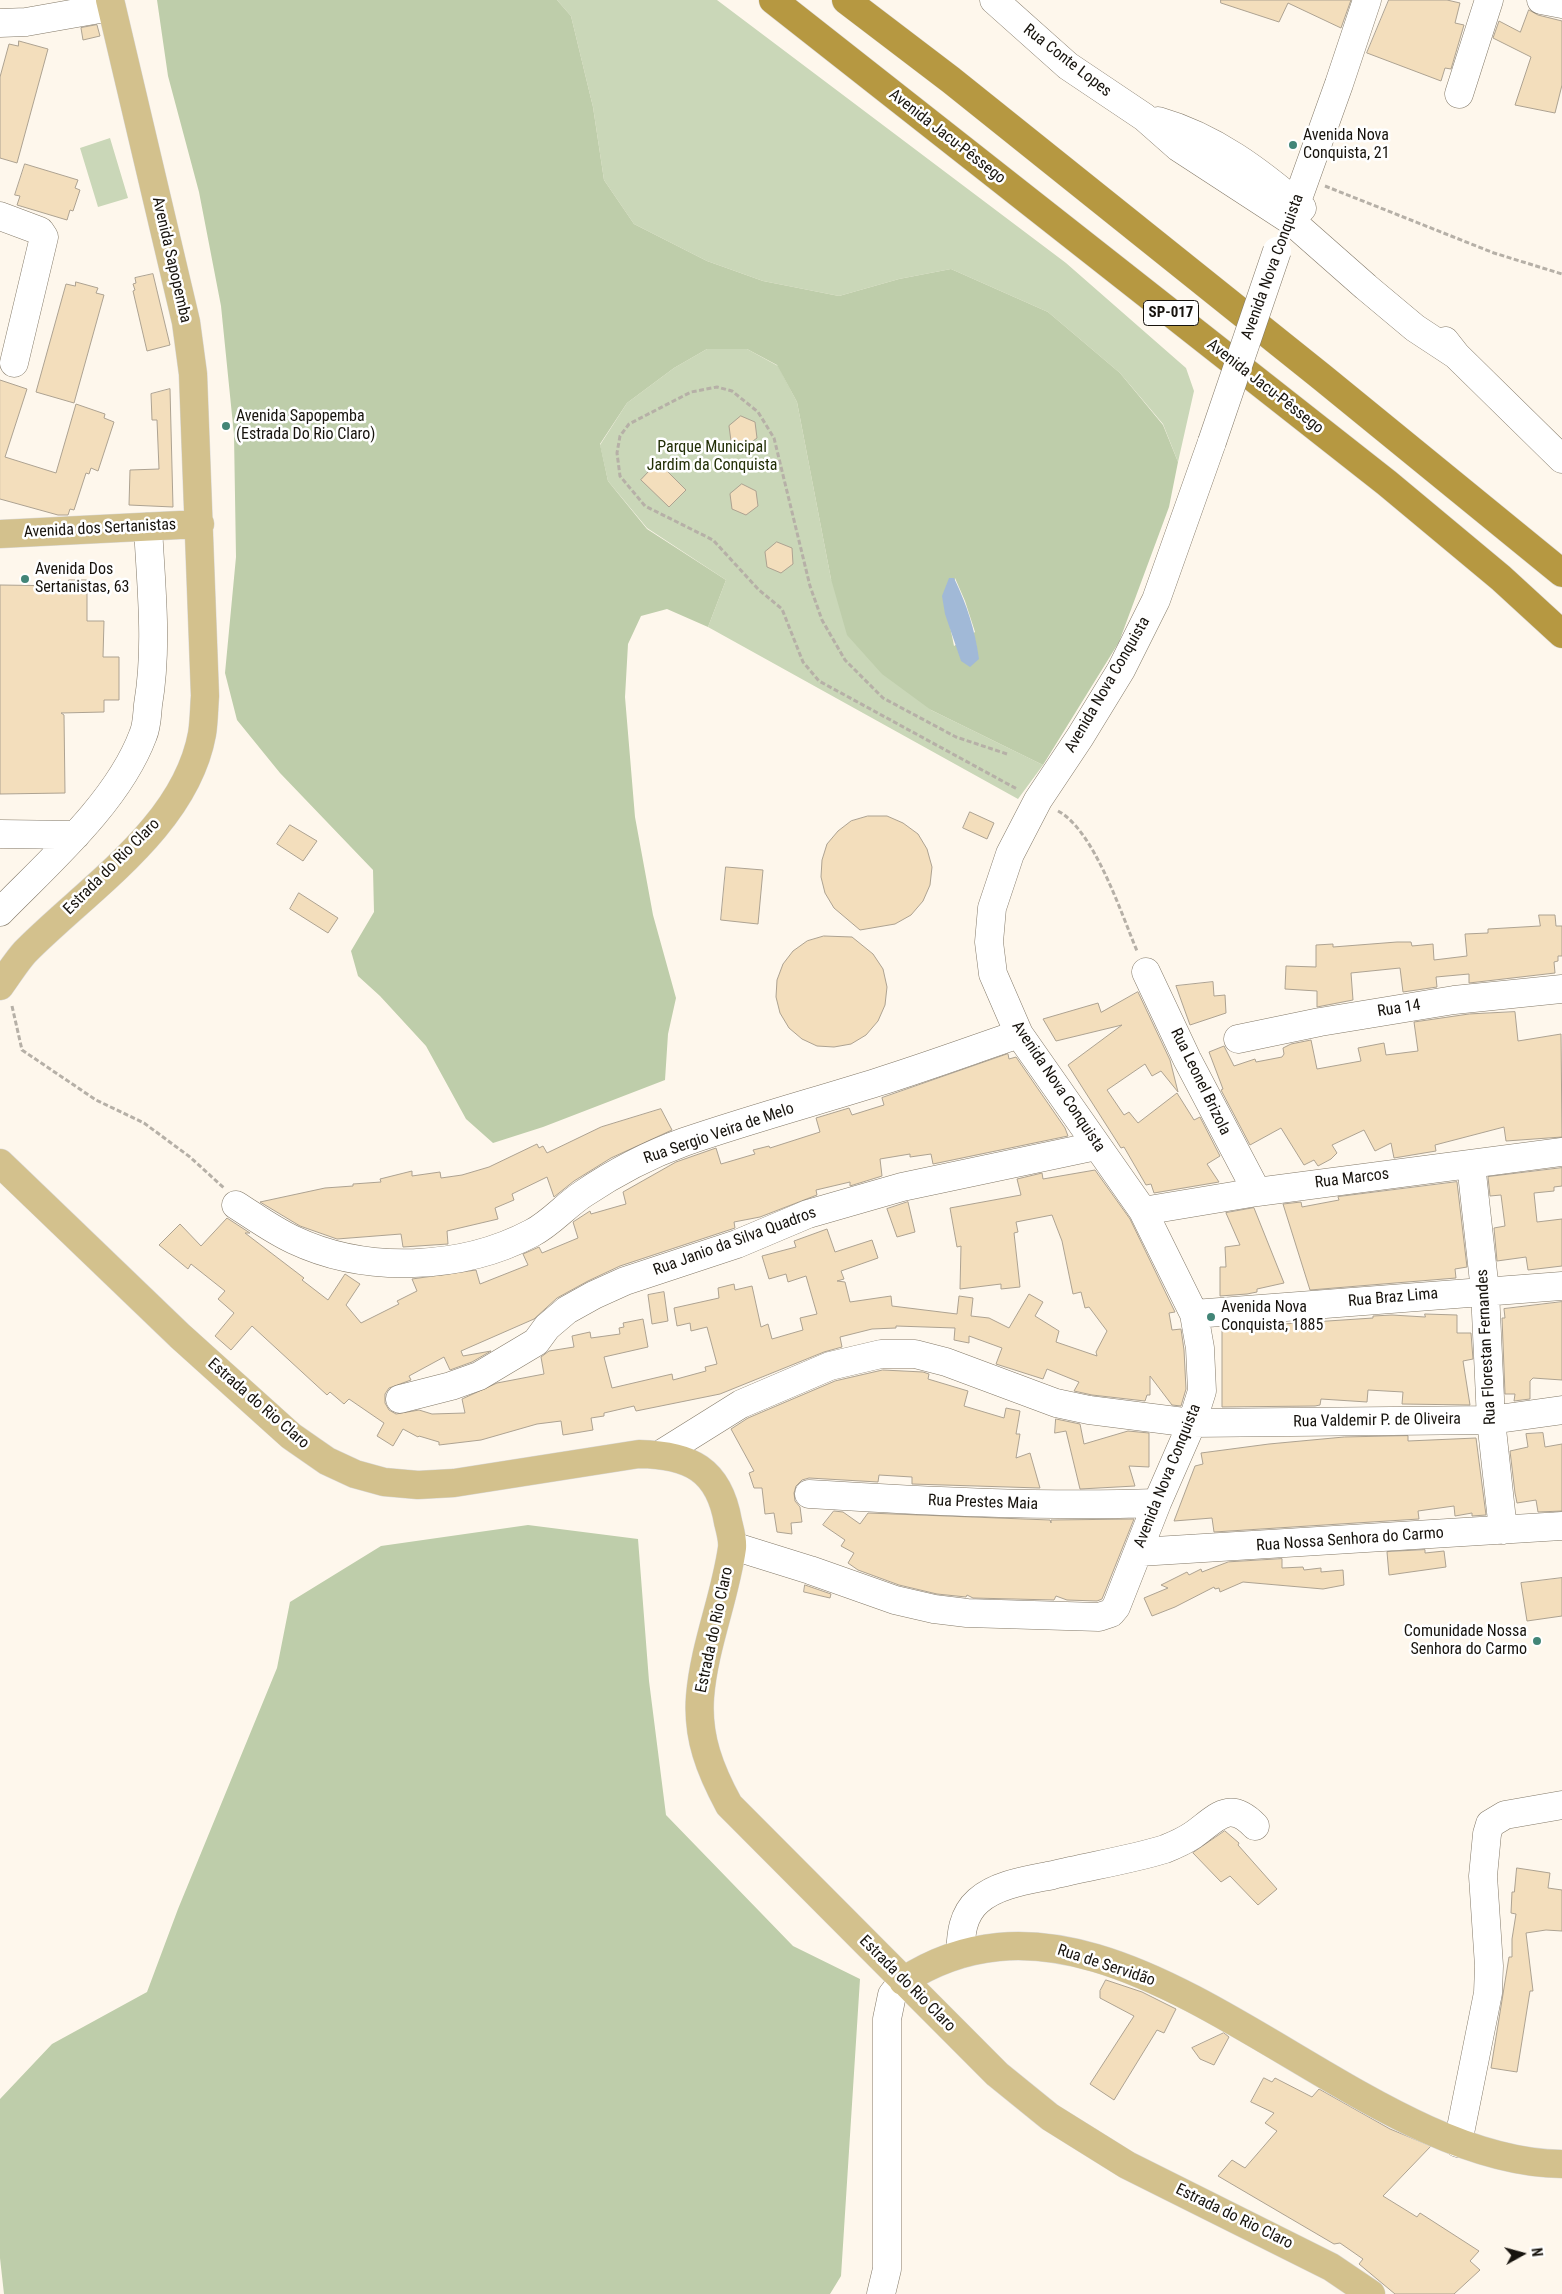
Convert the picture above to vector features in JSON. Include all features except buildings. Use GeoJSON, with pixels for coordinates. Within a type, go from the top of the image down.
{"type":"FeatureCollection","features":[{"type":"Feature","properties":{"kind":"highway","name":"Avenida Jacu-Pêssego"},"geometry":{"type":"LineString","coordinates":[[773,0],[1387,484],[1501,578],[1562,634]]}},
{"type":"Feature","properties":{"kind":"highway","name":"SP-017"},"geometry":{"type":"LineString","coordinates":[[846,0],[952,80],[1562,573]]}},
{"type":"Feature","properties":{"kind":"main road","name":"Avenida Sapopemba"},"geometry":{"type":"LineString","coordinates":[[110,3],[186,322],[193,374],[200,524]]}},
{"type":"Feature","properties":{"kind":"main road","name":"Avenida dos Sertanistas"},"geometry":{"type":"LineString","coordinates":[[0,534],[200,524]]}},
{"type":"Feature","properties":{"kind":"main road","name":"Estrada do Rio Claro"},"geometry":{"type":"LineString","coordinates":[[5,993],[24,954],[142,842],[166,814],[190,771],[202,734],[205,696],[200,524]]}},
{"type":"Feature","properties":{"kind":"main road","name":"Estrada do Rio Claro"},"geometry":{"type":"LineString","coordinates":[[0,1163],[180,1336],[291,1436],[327,1461],[355,1474],[384,1482],[418,1485],[454,1484],[640,1454],[661,1454],[688,1461],[706,1474],[718,1490],[726,1510],[733,1546],[700,1696],[701,1736],[712,1774],[730,1805],[997,2074],[1050,2117],[1127,2165],[1331,2267],[1371,2294]]}},
{"type":"Feature","properties":{"kind":"main road","name":"Rua de Servidão"},"geometry":{"type":"LineString","coordinates":[[903,1981],[928,1965],[960,1954],[991,1947],[1023,1945],[1052,1948],[1084,1955],[1132,1971],[1185,1994],[1395,2116],[1458,2144],[1507,2158],[1543,2164],[1562,2164]]}},
{"type":"Feature","properties":{"kind":"street","name":"Rua Conte Lopes"},"geometry":{"type":"LineString","coordinates":[[994,0],[1068,66],[1144,117],[1178,147],[1286,210]]}},
{"type":"Feature","properties":{"kind":"street","name":"Avenida Nova Conquista"},"geometry":{"type":"LineString","coordinates":[[733,1546],[810,1570],[895,1600],[934,1610],[967,1613],[1099,1617],[1111,1613],[1116,1607],[1157,1503],[1192,1423],[1202,1391],[1200,1348],[1194,1314],[1143,1211],[1019,1034],[993,974],[989,942],[992,908],[1010,854],[1038,800],[1116,678],[1156,600],[1278,249],[1286,210],[1311,165],[1366,0]]}},
{"type":"Feature","properties":{"kind":"street"},"geometry":{"type":"LineString","coordinates":[[1459,94],[1489,0]]}},
{"type":"Feature","properties":{"kind":"street"},"geometry":{"type":"LineString","coordinates":[[1542,0],[1562,4]]}},
{"type":"Feature","properties":{"kind":"street"},"geometry":{"type":"LineString","coordinates":[[0,22],[26,22],[110,3]]}},
{"type":"Feature","properties":{"kind":"street","name":"Rua Conte Lopes"},"geometry":{"type":"LineString","coordinates":[[1144,117],[1174,126],[1209,141],[1260,174],[1286,210]]}},
{"type":"Feature","properties":{"kind":"street"},"geometry":{"type":"LineString","coordinates":[[1260,174],[1311,165],[1319,224]]}},
{"type":"Feature","properties":{"kind":"street"},"geometry":{"type":"LineString","coordinates":[[1286,210],[1319,224],[1403,296],[1456,355],[1562,459]]}},
{"type":"Feature","properties":{"kind":"street"},"geometry":{"type":"LineString","coordinates":[[1286,210],[1366,287],[1415,328],[1456,355]]}},
{"type":"Feature","properties":{"kind":"street"},"geometry":{"type":"LineString","coordinates":[[0,216],[40,231],[44,237],[14,363]]}},
{"type":"Feature","properties":{"kind":"street"},"geometry":{"type":"LineString","coordinates":[[0,912],[76,835],[127,770],[144,734],[152,683],[153,624],[148,527]]}},
{"type":"Feature","properties":{"kind":"street"},"geometry":{"type":"LineString","coordinates":[[0,834],[76,835]]}},
{"type":"Feature","properties":{"kind":"street","name":"Rua Leonel Brizola"},"geometry":{"type":"LineString","coordinates":[[1146,972],[1192,1067],[1257,1192]]}},
{"type":"Feature","properties":{"kind":"street","name":"Rua 14"},"geometry":{"type":"LineString","coordinates":[[1238,1039],[1320,1022],[1454,1000],[1562,989]]}},
{"type":"Feature","properties":{"kind":"street","name":"Rua Sergio Veira de Melo"},"geometry":{"type":"LineString","coordinates":[[236,1206],[294,1240],[331,1254],[368,1261],[400,1263],[430,1262],[469,1256],[502,1246],[533,1232],[581,1195],[642,1159],[684,1142],[881,1081],[1019,1034]]}},
{"type":"Feature","properties":{"kind":"street","name":"Rua Janio da Silva Quadros"},"geometry":{"type":"LineString","coordinates":[[400,1400],[479,1376],[536,1342],[547,1327],[567,1310],[594,1295],[625,1282],[737,1244],[808,1214],[902,1187],[1096,1146]]}},
{"type":"Feature","properties":{"kind":"street","name":"Rua Marcos"},"geometry":{"type":"LineString","coordinates":[[1143,1211],[1257,1192],[1562,1152]]}},
{"type":"Feature","properties":{"kind":"street","name":"Rua Florestan Fernandes"},"geometry":{"type":"LineString","coordinates":[[1471,1164],[1485,1291],[1491,1420],[1503,1530]]}},
{"type":"Feature","properties":{"kind":"street","name":"Rua Braz Lima"},"geometry":{"type":"LineString","coordinates":[[1194,1314],[1562,1286]]}},
{"type":"Feature","properties":{"kind":"street","name":"Rua Valdemir P. de Oliveira"},"geometry":{"type":"LineString","coordinates":[[661,1454],[741,1404],[830,1366],[881,1354],[915,1354],[946,1362],[1056,1402],[1089,1410],[1192,1423],[1491,1420],[1562,1410]]}},
{"type":"Feature","properties":{"kind":"street","name":"Rua Prestes Maia"},"geometry":{"type":"LineString","coordinates":[[809,1494],[1011,1505],[1157,1503]]}},
{"type":"Feature","properties":{"kind":"street","name":"Rua Nossa Senhora do Carmo"},"geometry":{"type":"LineString","coordinates":[[1139,1552],[1562,1526]]}},
{"type":"Feature","properties":{"kind":"street"},"geometry":{"type":"LineString","coordinates":[[1458,2144],[1488,1993],[1490,1966],[1484,1876],[1487,1834],[1490,1824],[1496,1818],[1505,1815],[1562,1805]]}},
{"type":"Feature","properties":{"kind":"street"},"geometry":{"type":"LineString","coordinates":[[960,1954],[960,1936],[965,1918],[978,1902],[994,1892],[1021,1882],[1158,1851],[1184,1841],[1216,1817],[1232,1812],[1244,1814],[1256,1826]]}},
{"type":"Feature","properties":{"kind":"street","name":"Rua de Servidão"},"geometry":{"type":"LineString","coordinates":[[882,2294],[887,2269],[887,2019],[892,1995],[903,1981]]}},
{"type":"Feature","properties":{"kind":"path"},"geometry":{"type":"LineString","coordinates":[[1311,165],[1494,253],[1562,274]]}},
{"type":"Feature","properties":{"kind":"path"},"geometry":{"type":"LineString","coordinates":[[1007,754],[956,737],[883,698],[844,660],[822,620],[810,586],[774,438],[758,412],[732,391],[716,387],[691,392],[629,424],[620,436],[617,453],[620,476],[645,506],[713,540],[759,590],[782,609],[803,662],[819,681],[1068,816],[1091,846],[1146,972]]}},
{"type":"Feature","properties":{"kind":"path"},"geometry":{"type":"LineString","coordinates":[[5,993],[22,1050],[96,1100],[144,1124],[190,1156],[222,1184],[236,1206]]}},
{"type":"Feature","properties":{"kind":"green space"},"geometry":{"type":"Polygon","coordinates":[[[157,0],[557,0],[571,16],[593,107],[604,180],[634,224],[707,261],[763,281],[839,296],[899,279],[951,269],[1048,312],[1120,373],[1163,425],[1178,462],[1169,507],[1119,642],[1043,765],[931,710],[882,674],[847,635],[831,579],[797,402],[777,365],[747,349],[707,349],[674,368],[627,403],[600,444],[608,481],[647,529],[726,580],[708,627],[667,609],[641,616],[628,644],[625,697],[635,817],[653,915],[676,998],[668,1034],[665,1080],[543,1127],[493,1143],[466,1119],[426,1046],[380,996],[358,976],[351,951],[374,912],[373,870],[280,773],[237,720],[225,673],[236,557],[234,435],[221,306],[199,192],[168,76],[157,0]],[[955,578],[950,626],[954,646],[975,632],[955,578]]]}},
{"type":"Feature","properties":{"kind":"green space"},"geometry":{"type":"Polygon","coordinates":[[[557,0],[717,0],[1066,263],[1186,368],[1194,391],[1178,462],[1163,424],[1120,373],[1048,312],[951,269],[899,279],[839,296],[763,281],[707,261],[634,224],[604,180],[593,107],[571,16],[557,0]]]}},
{"type":"Feature","properties":{"kind":"green space"},"geometry":{"type":"Polygon","coordinates":[[[110,138],[128,198],[98,207],[80,148],[110,138]]]}},
{"type":"Feature","properties":{"kind":"green space","name":"Parque Municipal Jardim da Conquista"},"geometry":{"type":"Polygon","coordinates":[[[707,349],[747,349],[778,366],[797,402],[831,579],[931,710],[1043,765],[1018,799],[708,627],[726,580],[647,528],[608,481],[600,445],[627,403],[674,368],[707,349]]]}},
{"type":"Feature","properties":{"kind":"green space"},"geometry":{"type":"Polygon","coordinates":[[[528,1525],[638,1539],[649,1681],[666,1815],[793,1946],[860,1979],[841,2276],[830,2294],[4,2294],[0,2258],[0,2099],[52,2044],[147,1992],[178,1909],[277,1668],[290,1602],[381,1546],[528,1525]]]}},
{"type":"Feature","properties":{"kind":"water"},"geometry":{"type":"Polygon","coordinates":[[[949,578],[954,578],[959,588],[967,608],[975,638],[979,659],[970,667],[961,661],[945,614],[942,596],[949,578]]]}},
{"type":"Feature","properties":{"kind":"place","name":"Avenida Nova Conquista, 21"},"geometry":{"type":"Point","coordinates":[1293,145]}},
{"type":"Feature","properties":{"kind":"place","name":"Avenida Sapopemba (Estrada Do Rio Claro)"},"geometry":{"type":"Point","coordinates":[226,426]}},
{"type":"Feature","properties":{"kind":"place","name":"Avenida Dos Sertanistas, 63"},"geometry":{"type":"Point","coordinates":[25,579]}},
{"type":"Feature","properties":{"kind":"place","name":"Avenida Nova Conquista, 1885"},"geometry":{"type":"Point","coordinates":[1211,1317]}},
{"type":"Feature","properties":{"kind":"place","name":"Comunidade Nossa Senhora do Carmo"},"geometry":{"type":"Point","coordinates":[1537,1641]}}]}
